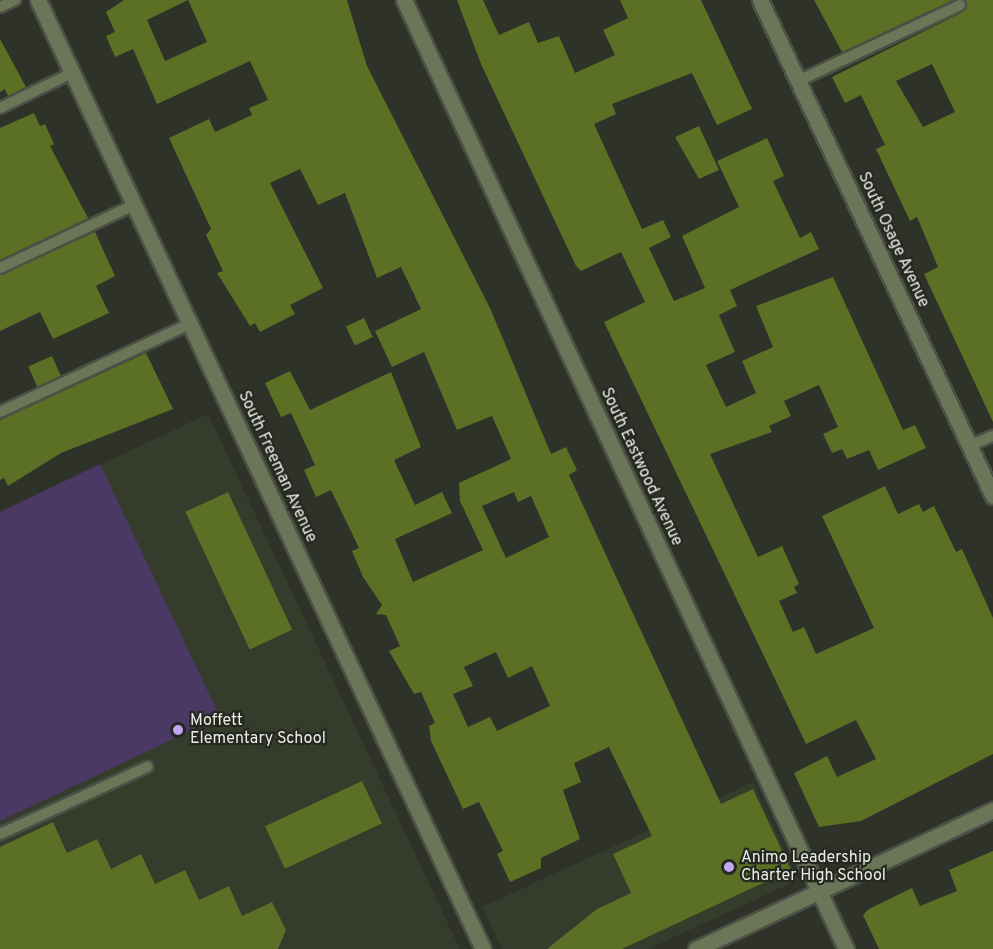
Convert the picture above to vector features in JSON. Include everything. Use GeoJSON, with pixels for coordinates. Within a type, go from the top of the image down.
{"type":"FeatureCollection","features":[{"type":"Feature","properties":{"kind":"street","name":"South Freeman Avenue"},"geometry":{"type":"LineString","coordinates":[[38,0],[483,949]]}},
{"type":"Feature","properties":{"kind":"street","name":"South Eastwood Avenue"},"geometry":{"type":"LineString","coordinates":[[404,0],[846,949]]}},
{"type":"Feature","properties":{"kind":"street","name":"South Osage Avenue"},"geometry":{"type":"LineString","coordinates":[[760,0],[993,496]]}},
{"type":"Feature","properties":{"kind":"street"},"geometry":{"type":"LineString","coordinates":[[696,949],[993,810]]}},
{"type":"Feature","properties":{"kind":"lane"},"geometry":{"type":"LineString","coordinates":[[0,7],[15,0]]}},
{"type":"Feature","properties":{"kind":"lane"},"geometry":{"type":"LineString","coordinates":[[798,81],[960,5]]}},
{"type":"Feature","properties":{"kind":"lane"},"geometry":{"type":"LineString","coordinates":[[0,108],[72,73]]}},
{"type":"Feature","properties":{"kind":"lane"},"geometry":{"type":"LineString","coordinates":[[0,268],[134,205]]}},
{"type":"Feature","properties":{"kind":"lane"},"geometry":{"type":"LineString","coordinates":[[0,412],[190,324]]}},
{"type":"Feature","properties":{"kind":"lane"},"geometry":{"type":"LineString","coordinates":[[969,446],[993,436]]}},
{"type":"Feature","properties":{"kind":"lane"},"geometry":{"type":"LineString","coordinates":[[0,834],[147,767]]}},
{"type":"Feature","properties":{"kind":"shaded area","name":"Moffett Elementary School"},"geometry":{"type":"Polygon","coordinates":[[[208,414],[460,949],[0,949],[0,512],[208,414]]]}},
{"type":"Feature","properties":{"kind":"shaded area"},"geometry":{"type":"Polygon","coordinates":[[[100,464],[220,717],[0,821],[0,512],[100,464]]]}},
{"type":"Feature","properties":{"kind":"shaded area"},"geometry":{"type":"Polygon","coordinates":[[[753,782],[798,880],[648,949],[502,949],[482,907],[753,782]]]}},
{"type":"Feature","properties":{"kind":"building"},"geometry":{"type":"Polygon","coordinates":[[[124,0],[188,0],[347,0],[367,66],[490,308],[551,454],[566,447],[577,470],[569,475],[721,804],[753,789],[791,870],[622,949],[547,949],[597,909],[631,893],[613,854],[652,836],[609,747],[574,763],[581,782],[563,790],[580,839],[541,858],[541,868],[510,882],[497,854],[503,851],[479,802],[463,809],[431,741],[429,726],[435,723],[421,692],[414,694],[389,651],[400,646],[386,615],[376,614],[382,605],[363,577],[352,551],[359,548],[331,490],[316,497],[304,470],[315,465],[291,413],[281,417],[265,383],[290,371],[310,410],[391,372],[421,447],[394,460],[415,505],[442,492],[452,513],[395,539],[413,582],[483,550],[460,501],[459,483],[511,459],[492,416],[457,430],[424,352],[392,367],[375,331],[421,309],[401,267],[377,278],[345,193],[318,205],[300,169],[270,183],[323,288],[290,305],[295,314],[260,332],[255,323],[250,326],[217,273],[223,271],[206,235],[211,229],[169,138],[209,119],[215,132],[252,115],[249,108],[268,100],[250,61],[157,104],[133,49],[115,57],[106,36],[115,32],[106,12],[124,0]],[[188,0],[147,20],[165,61],[207,42],[188,0]],[[514,492],[482,506],[506,558],[549,537],[531,496],[518,502],[514,492]],[[496,652],[464,667],[473,686],[453,694],[468,727],[490,717],[497,731],[550,706],[532,666],[508,678],[496,652]]]}},
{"type":"Feature","properties":{"kind":"building"},"geometry":{"type":"Polygon","coordinates":[[[457,0],[483,0],[499,35],[529,22],[538,43],[559,36],[575,73],[615,55],[603,30],[628,18],[620,0],[701,0],[752,109],[717,125],[692,73],[612,104],[616,114],[594,124],[642,229],[663,220],[671,237],[649,248],[674,301],[705,288],[682,236],[739,207],[717,161],[767,138],[784,176],[773,181],[800,238],[811,232],[819,249],[730,290],[737,306],[719,315],[735,352],[706,365],[726,407],[756,393],[742,361],[773,347],[756,306],[833,277],[903,430],[915,425],[926,448],[878,470],[869,450],[847,459],[842,449],[832,453],[823,434],[838,427],[819,385],[784,401],[791,416],[769,426],[772,432],[710,454],[758,557],[782,546],[799,584],[794,587],[797,593],[779,601],[793,632],[804,627],[816,654],[874,628],[822,516],[885,486],[898,514],[919,504],[923,512],[934,506],[956,552],[962,549],[993,618],[993,754],[861,821],[819,827],[794,773],[827,756],[837,777],[876,759],[856,720],[806,744],[604,322],[645,302],[621,252],[581,271],[576,266],[481,64],[457,0]]]}},
{"type":"Feature","properties":{"kind":"building"},"geometry":{"type":"Polygon","coordinates":[[[814,0],[953,0],[842,52],[814,0]]]}},
{"type":"Feature","properties":{"kind":"building"},"geometry":{"type":"Polygon","coordinates":[[[965,0],[993,0],[993,422],[924,274],[938,267],[917,217],[910,221],[876,149],[885,145],[861,95],[845,103],[832,77],[963,12],[965,0]],[[932,64],[896,81],[923,127],[955,112],[932,64]]]}},
{"type":"Feature","properties":{"kind":"building"},"geometry":{"type":"Polygon","coordinates":[[[0,39],[26,87],[8,96],[5,89],[0,92],[0,39]]]}},
{"type":"Feature","properties":{"kind":"building"},"geometry":{"type":"Polygon","coordinates":[[[34,113],[40,126],[45,124],[54,144],[50,146],[88,218],[0,260],[0,128],[34,113]]]}},
{"type":"Feature","properties":{"kind":"building"},"geometry":{"type":"Polygon","coordinates":[[[699,126],[719,170],[699,179],[675,137],[699,126]]]}},
{"type":"Feature","properties":{"kind":"building"},"geometry":{"type":"Polygon","coordinates":[[[95,232],[115,276],[96,286],[109,313],[53,339],[40,312],[0,331],[0,275],[95,232]]]}},
{"type":"Feature","properties":{"kind":"building"},"geometry":{"type":"Polygon","coordinates":[[[364,318],[373,337],[355,345],[346,326],[364,318]]]}},
{"type":"Feature","properties":{"kind":"building"},"geometry":{"type":"Polygon","coordinates":[[[146,353],[173,409],[61,453],[8,486],[4,478],[0,480],[0,420],[146,353]]]}},
{"type":"Feature","properties":{"kind":"building"},"geometry":{"type":"Polygon","coordinates":[[[52,356],[61,376],[37,387],[28,367],[52,356]]]}},
{"type":"Feature","properties":{"kind":"building"},"geometry":{"type":"Polygon","coordinates":[[[228,492],[292,630],[250,650],[185,512],[228,492]]]}},
{"type":"Feature","properties":{"kind":"building"},"geometry":{"type":"Polygon","coordinates":[[[362,781],[382,824],[285,869],[265,826],[362,781]]]}},
{"type":"Feature","properties":{"kind":"building"},"geometry":{"type":"Polygon","coordinates":[[[53,822],[67,853],[97,839],[111,869],[141,854],[155,884],[185,870],[199,900],[229,886],[242,916],[272,902],[286,930],[278,949],[0,949],[0,847],[53,822]]]}},
{"type":"Feature","properties":{"kind":"building"},"geometry":{"type":"Polygon","coordinates":[[[993,851],[993,949],[879,949],[863,915],[869,909],[912,888],[920,906],[957,891],[949,870],[993,851]]]}},
{"type":"Feature","properties":{"kind":"place","name":"Moffett Elementary School"},"geometry":{"type":"Point","coordinates":[178,730]}},
{"type":"Feature","properties":{"kind":"place","name":"Animo Leadership Charter High School"},"geometry":{"type":"Point","coordinates":[729,867]}}]}
